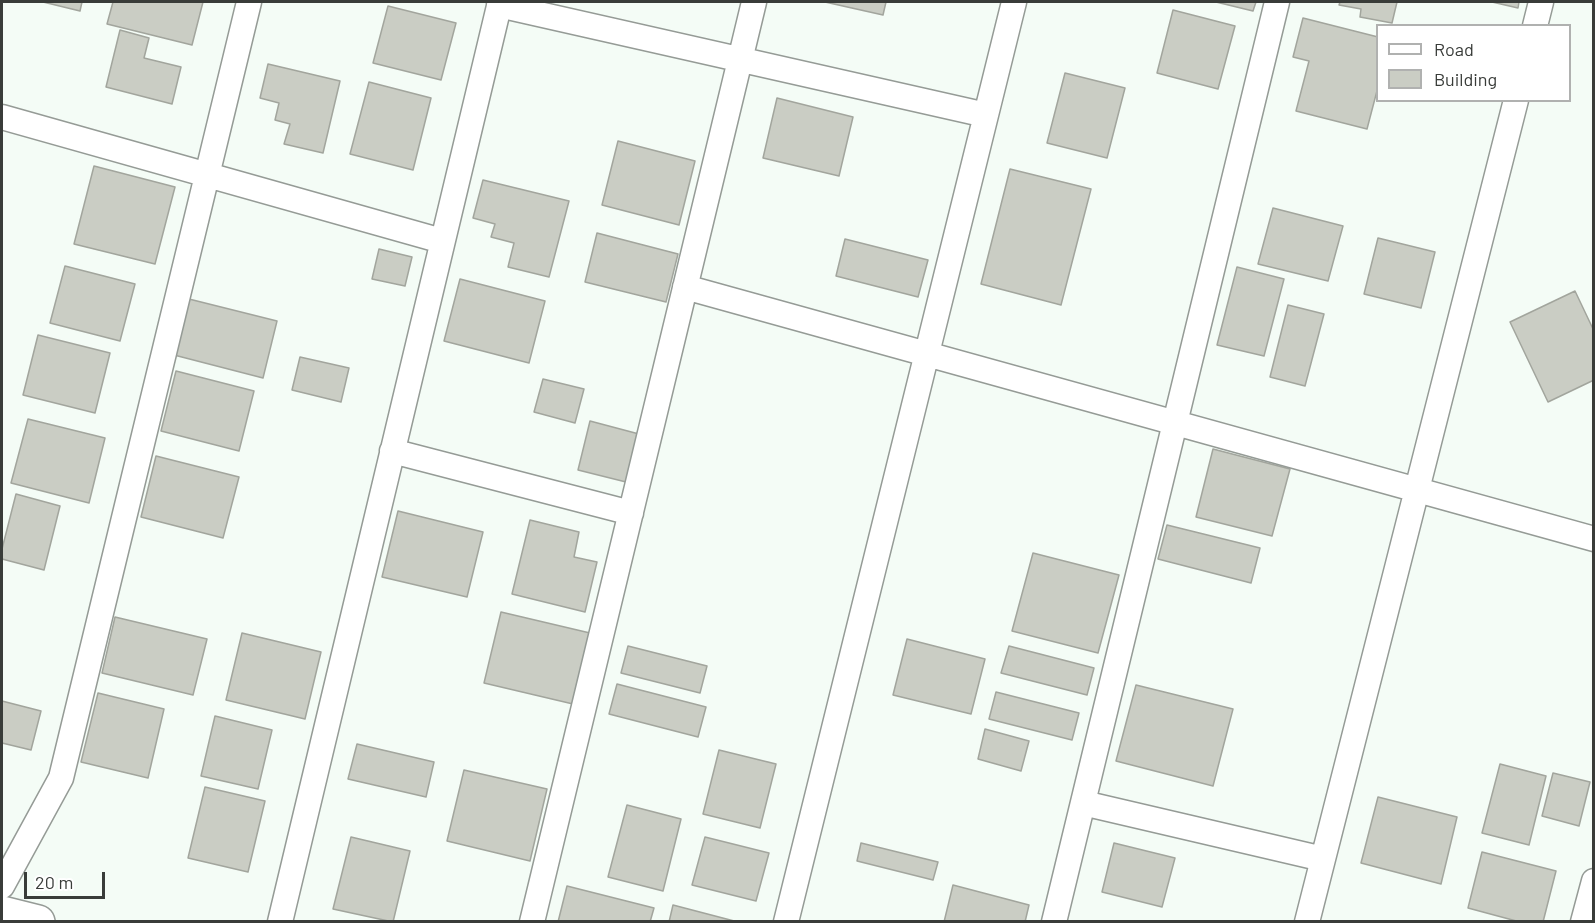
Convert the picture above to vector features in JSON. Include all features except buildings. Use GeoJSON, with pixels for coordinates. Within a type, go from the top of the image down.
{"type":"FeatureCollection","features":[{"type":"Feature","properties":{"kind":"street"},"geometry":{"type":"LineString","coordinates":[[2,886],[61,778],[249,2]]}},
{"type":"Feature","properties":{"kind":"street"},"geometry":{"type":"LineString","coordinates":[[532,921],[754,2]]}},
{"type":"Feature","properties":{"kind":"street"},"geometry":{"type":"LineString","coordinates":[[786,921],[1014,2]]}},
{"type":"Feature","properties":{"kind":"street"},"geometry":{"type":"LineString","coordinates":[[1054,921],[1277,2]]}},
{"type":"Feature","properties":{"kind":"street"},"geometry":{"type":"LineString","coordinates":[[1536,24],[1541,2]]}},
{"type":"Feature","properties":{"kind":"street"},"geometry":{"type":"LineString","coordinates":[[280,921],[499,3],[986,115]]}},
{"type":"Feature","properties":{"kind":"street"},"geometry":{"type":"LineString","coordinates":[[1307,921],[1515,102]]}},
{"type":"Feature","properties":{"kind":"street"},"geometry":{"type":"LineString","coordinates":[[2,117],[442,241]]}},
{"type":"Feature","properties":{"kind":"street"},"geometry":{"type":"LineString","coordinates":[[685,287],[1593,539]]}},
{"type":"Feature","properties":{"kind":"street"},"geometry":{"type":"LineString","coordinates":[[392,451],[631,513]]}},
{"type":"Feature","properties":{"kind":"street"},"geometry":{"type":"LineString","coordinates":[[1083,803],[1323,859]]}},
{"type":"Feature","properties":{"kind":"street"},"geometry":{"type":"LineString","coordinates":[[1582,921],[1593,881]]}},
{"type":"Feature","properties":{"kind":"street"},"geometry":{"type":"LineString","coordinates":[[2,913],[38,921]]}}]}
